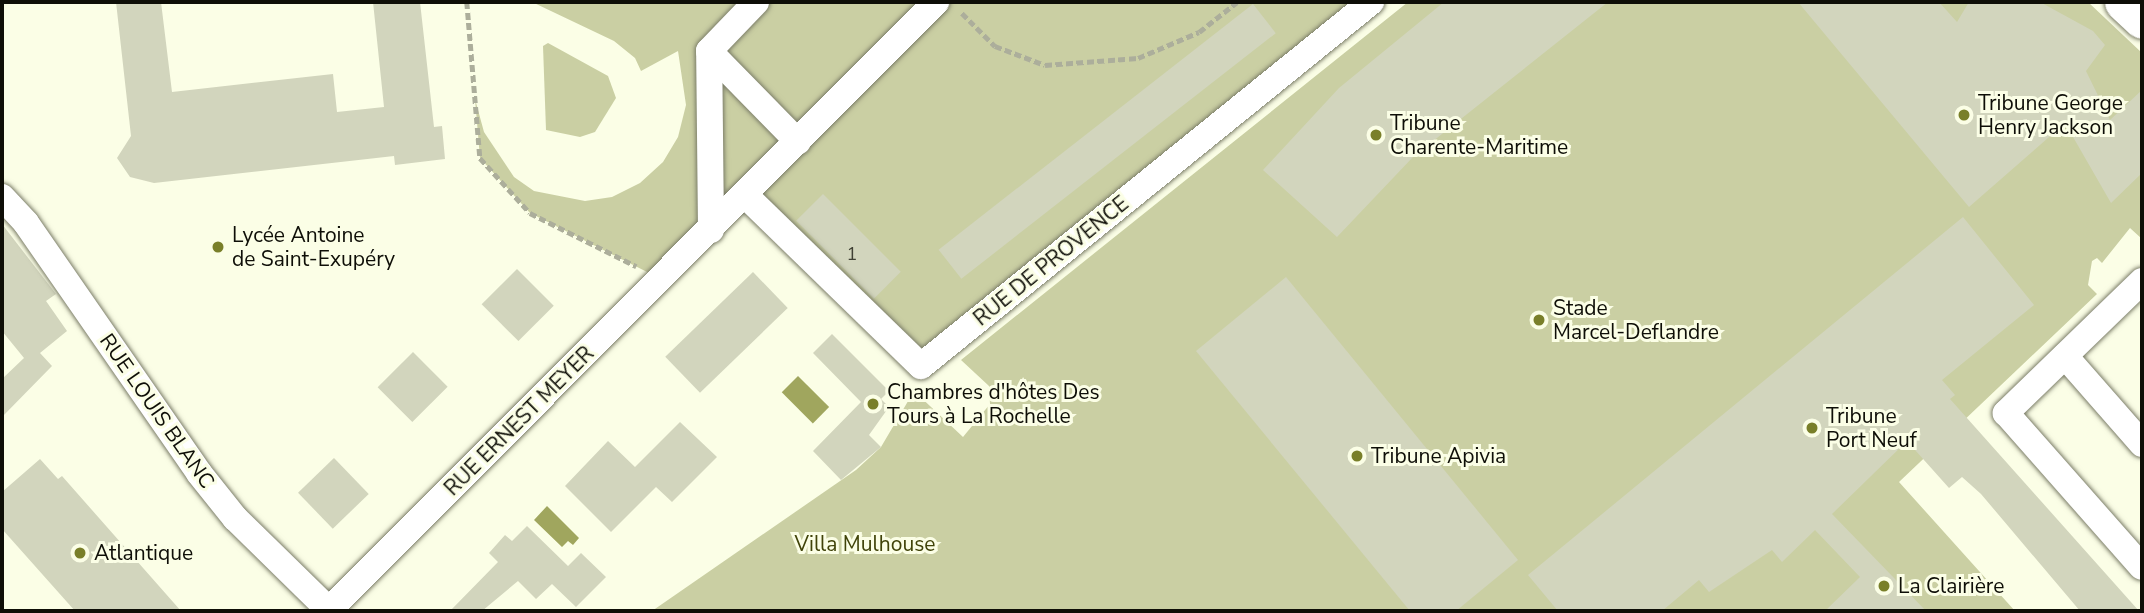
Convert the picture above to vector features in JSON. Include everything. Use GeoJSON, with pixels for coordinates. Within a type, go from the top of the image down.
{"type":"FeatureCollection","features":[{"type":"Feature","properties":{"kind":"street"},"geometry":{"type":"LineString","coordinates":[[711,230],[709,51],[756,2]]}},
{"type":"Feature","properties":{"kind":"street","name":"RUE ERNEST MEYER"},"geometry":{"type":"LineString","coordinates":[[328,611],[936,2]]}},
{"type":"Feature","properties":{"kind":"street","name":"RUE DE PROVENCE"},"geometry":{"type":"LineString","coordinates":[[746,195],[920,366],[1371,2]]}},
{"type":"Feature","properties":{"kind":"street"},"geometry":{"type":"LineString","coordinates":[[2123,2],[2142,20]]}},
{"type":"Feature","properties":{"kind":"street"},"geometry":{"type":"LineString","coordinates":[[709,51],[798,142]]}},
{"type":"Feature","properties":{"kind":"street","name":"RUE LOUIS BLANC"},"geometry":{"type":"LineString","coordinates":[[2,197],[26,223],[206,482],[328,611]]}},
{"type":"Feature","properties":{"kind":"street"},"geometry":{"type":"LineString","coordinates":[[2142,281],[2006,413],[2142,567]]}},
{"type":"Feature","properties":{"kind":"street"},"geometry":{"type":"LineString","coordinates":[[2065,356],[2142,444]]}},
{"type":"Feature","properties":{"kind":"path"},"geometry":{"type":"LineString","coordinates":[[467,2],[480,158],[530,213],[661,279]]}},
{"type":"Feature","properties":{"kind":"path"},"geometry":{"type":"LineString","coordinates":[[962,13],[995,46],[1045,65],[1138,58],[1199,32],[1237,2]]}},
{"type":"Feature","properties":{"kind":"green space"},"geometry":{"type":"Polygon","coordinates":[[[532,2],[1371,2],[921,366],[746,196],[661,279],[530,213],[480,158],[475,99],[484,132],[514,177],[534,191],[585,201],[612,197],[640,183],[663,162],[678,137],[686,105],[678,51],[641,71],[635,58],[614,41],[532,2]]]}},
{"type":"Feature","properties":{"kind":"green space","name":"Stade Marcel-Deflandre"},"geometry":{"type":"Polygon","coordinates":[[[1408,2],[2088,2],[2142,53],[2142,239],[2130,228],[2102,263],[2097,258],[2092,261],[2088,285],[2097,294],[1899,482],[2015,611],[652,611],[856,470],[881,447],[914,391],[963,437],[990,404],[989,386],[961,360],[1408,2]]]}},
{"type":"Feature","properties":{"kind":"green space"},"geometry":{"type":"Polygon","coordinates":[[[548,43],[608,76],[616,98],[595,132],[580,137],[546,130],[543,46],[548,43]]]}},
{"type":"Feature","properties":{"kind":"shaded area"},"geometry":{"type":"Polygon","coordinates":[[[798,376],[829,407],[813,423],[782,392],[798,376]]]}},
{"type":"Feature","properties":{"kind":"shaded area"},"geometry":{"type":"Polygon","coordinates":[[[547,506],[579,538],[573,545],[568,541],[562,547],[534,520],[547,506]]]}},
{"type":"Feature","properties":{"kind":"building"},"geometry":{"type":"Polygon","coordinates":[[[116,2],[161,2],[172,92],[333,74],[337,112],[384,107],[373,2],[420,2],[434,127],[442,126],[445,159],[395,165],[394,156],[154,183],[130,177],[117,158],[131,136],[116,2]]]}},
{"type":"Feature","properties":{"kind":"building","name":"Tribune Charente-Maritime"},"geometry":{"type":"Polygon","coordinates":[[[1444,2],[1608,2],[1413,157],[1337,237],[1263,170],[1339,88],[1444,2]]]}},
{"type":"Feature","properties":{"kind":"building"},"geometry":{"type":"Polygon","coordinates":[[[1798,2],[1939,2],[1957,22],[1969,2],[2040,2],[2093,31],[2105,45],[2086,71],[2110,120],[2142,90],[2142,173],[2111,203],[2065,123],[1969,207],[1798,2]]]}},
{"type":"Feature","properties":{"kind":"building"},"geometry":{"type":"Polygon","coordinates":[[[1253,4],[1276,33],[961,279],[939,250],[1253,4]]]}},
{"type":"Feature","properties":{"kind":"building"},"geometry":{"type":"Polygon","coordinates":[[[823,194],[901,272],[874,299],[796,221],[823,194]]]}},
{"type":"Feature","properties":{"kind":"building"},"geometry":{"type":"Polygon","coordinates":[[[1963,217],[2034,305],[1942,380],[1955,395],[1950,399],[2139,611],[2080,611],[1981,494],[1962,477],[1949,488],[1907,441],[1832,514],[1926,611],[1825,611],[1860,577],[1815,530],[1782,562],[1772,550],[1709,592],[1699,580],[1662,611],[1558,611],[1528,575],[1963,217]]]}},
{"type":"Feature","properties":{"kind":"building"},"geometry":{"type":"Polygon","coordinates":[[[2,224],[56,294],[46,301],[67,331],[40,353],[52,366],[2,417],[2,379],[24,358],[2,331],[2,224]]]}},
{"type":"Feature","properties":{"kind":"building"},"geometry":{"type":"Polygon","coordinates":[[[517,269],[554,306],[518,341],[482,304],[517,269]]]}},
{"type":"Feature","properties":{"kind":"building"},"geometry":{"type":"Polygon","coordinates":[[[753,272],[788,308],[700,393],[665,357],[753,272]]]}},
{"type":"Feature","properties":{"kind":"building","name":"Tribune Apivia"},"geometry":{"type":"Polygon","coordinates":[[[1286,277],[1518,560],[1456,611],[1410,611],[1196,351],[1286,277]]]}},
{"type":"Feature","properties":{"kind":"building","name":"Chambres d'hôtes Des Tours à La Rochelle"},"geometry":{"type":"Polygon","coordinates":[[[832,334],[889,391],[881,399],[889,407],[869,435],[881,447],[841,480],[813,451],[861,402],[813,353],[832,334]]]}},
{"type":"Feature","properties":{"kind":"building"},"geometry":{"type":"Polygon","coordinates":[[[413,352],[448,387],[412,422],[378,387],[413,352]]]}},
{"type":"Feature","properties":{"kind":"building"},"geometry":{"type":"Polygon","coordinates":[[[680,422],[717,457],[672,502],[656,487],[611,532],[565,486],[608,441],[635,467],[680,422]]]}},
{"type":"Feature","properties":{"kind":"building"},"geometry":{"type":"Polygon","coordinates":[[[334,458],[369,494],[333,529],[298,493],[334,458]]]}},
{"type":"Feature","properties":{"kind":"building","name":"Atlantique"},"geometry":{"type":"Polygon","coordinates":[[[40,459],[58,479],[62,476],[181,611],[75,611],[2,529],[2,492],[40,459]]]}},
{"type":"Feature","properties":{"kind":"building"},"geometry":{"type":"Polygon","coordinates":[[[527,526],[568,566],[581,553],[606,577],[576,607],[552,584],[536,599],[518,581],[482,611],[450,611],[498,562],[489,553],[505,535],[512,541],[527,526]]]}},
{"type":"Feature","properties":{"kind":"place","name":"Tribune George Henry Jackson"},"geometry":{"type":"Point","coordinates":[1964,115]}},
{"type":"Feature","properties":{"kind":"place","name":"Tribune Charente-Maritime"},"geometry":{"type":"Point","coordinates":[1376,135]}},
{"type":"Feature","properties":{"kind":"place","name":"Lycée Antoine de Saint-Exupéry"},"geometry":{"type":"Point","coordinates":[218,247]}},
{"type":"Feature","properties":{"kind":"place","name":"Stade Marcel-Deflandre"},"geometry":{"type":"Point","coordinates":[1539,320]}},
{"type":"Feature","properties":{"kind":"place","name":"Chambres d'hôtes Des Tours à La Rochelle"},"geometry":{"type":"Point","coordinates":[873,404]}},
{"type":"Feature","properties":{"kind":"place","name":"Tribune Port Neuf"},"geometry":{"type":"Point","coordinates":[1812,428]}},
{"type":"Feature","properties":{"kind":"place","name":"Tribune Apivia"},"geometry":{"type":"Point","coordinates":[1357,456]}},
{"type":"Feature","properties":{"kind":"place","name":"Atlantique"},"geometry":{"type":"Point","coordinates":[80,553]}},
{"type":"Feature","properties":{"kind":"place","name":"La Clairière"},"geometry":{"type":"Point","coordinates":[1884,586]}},
{"type":"Feature","properties":{"kind":"park label","name":"Villa Mulhouse"},"geometry":{"type":"Point","coordinates":[865,544]}}]}
